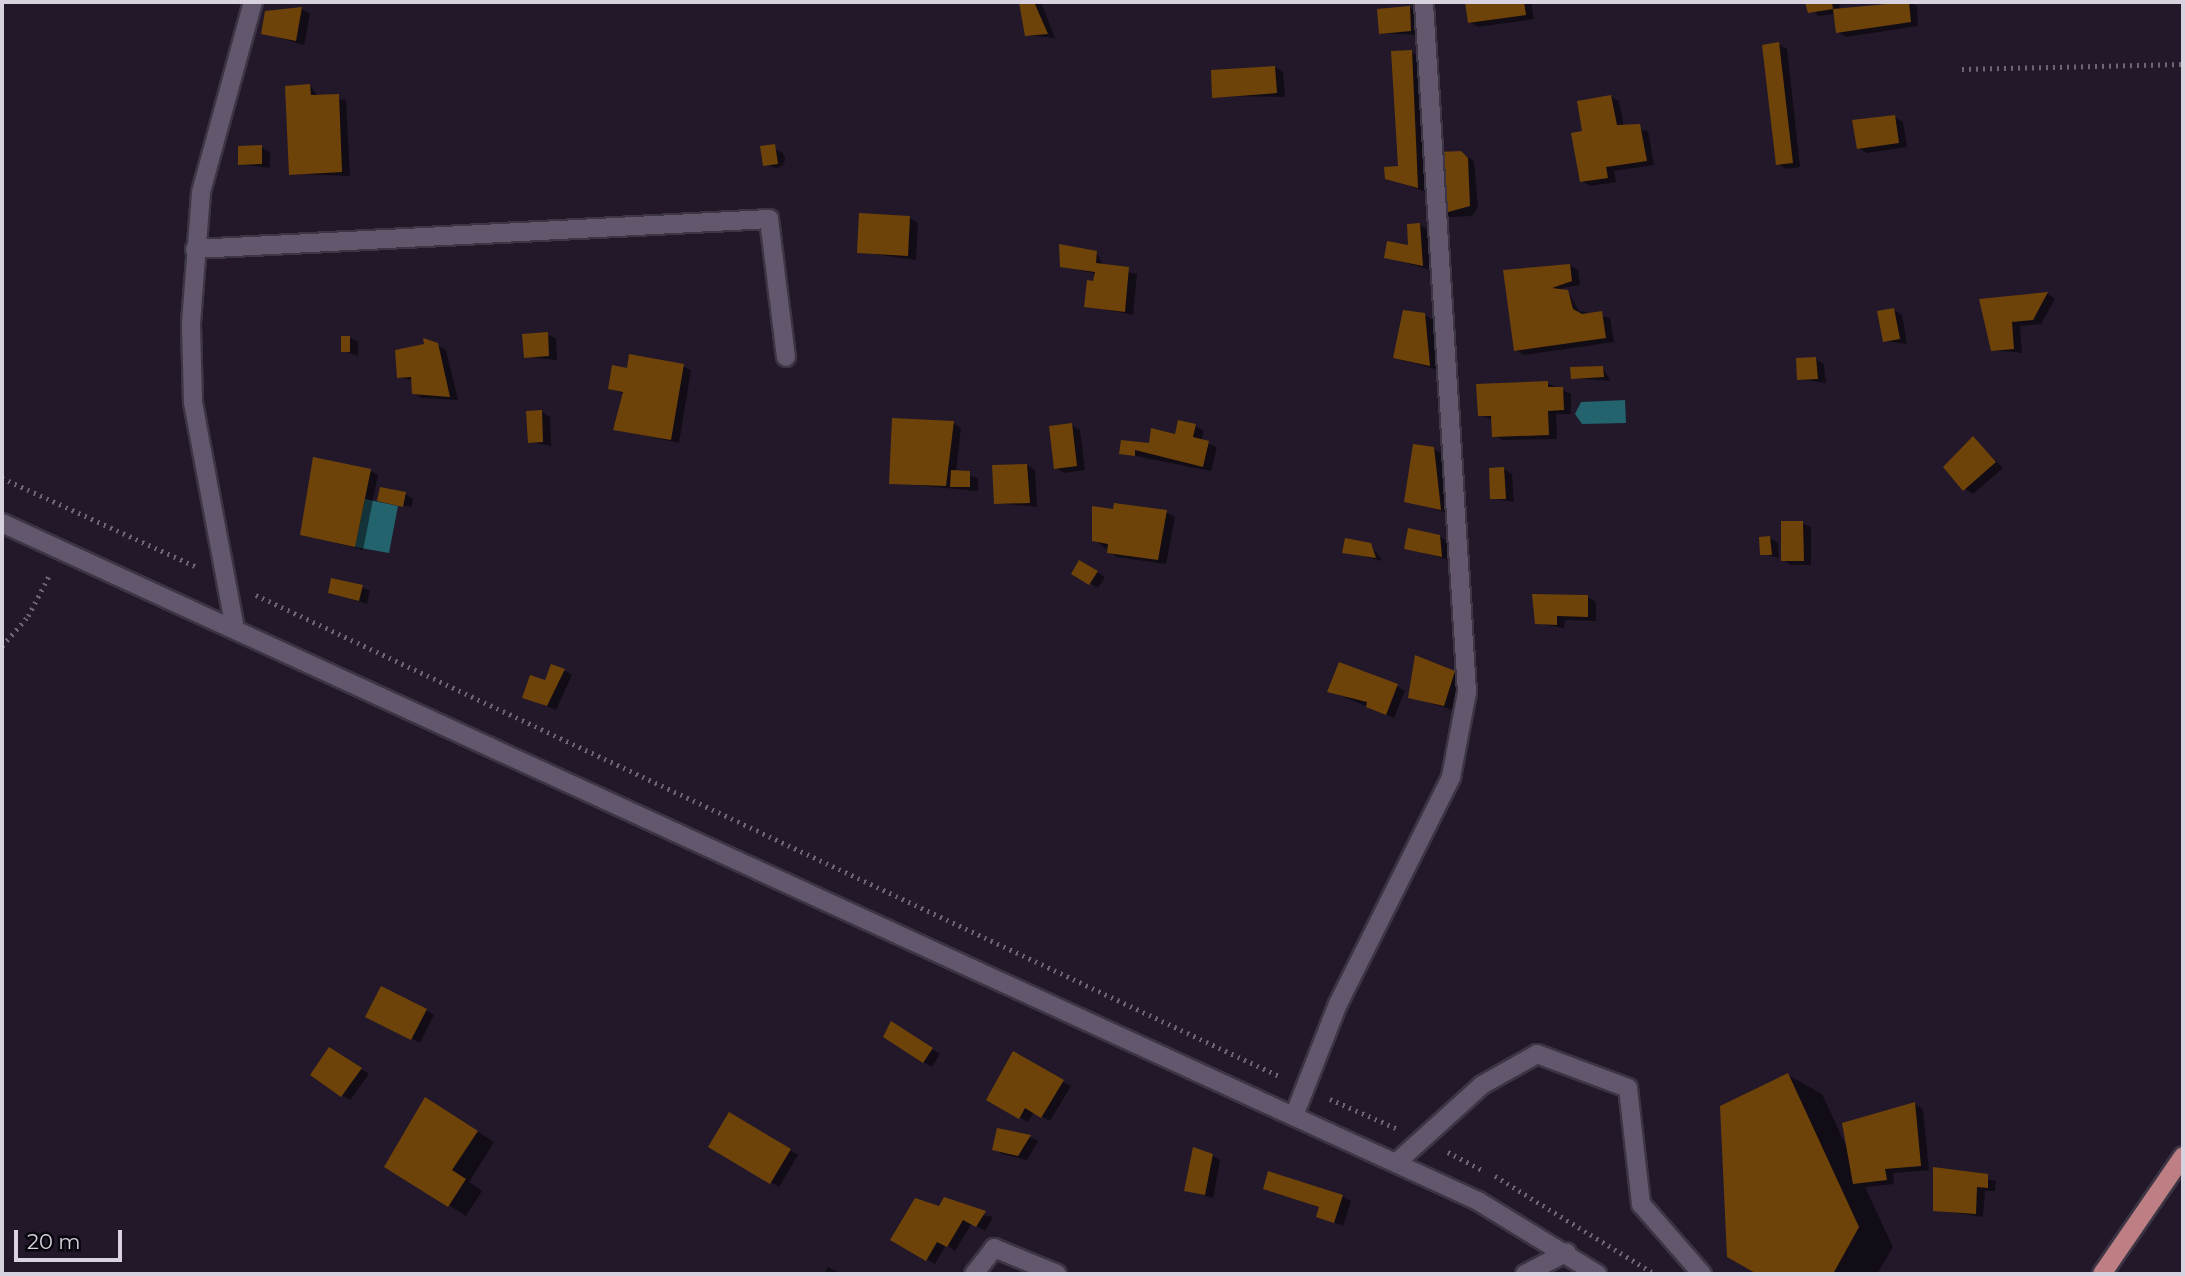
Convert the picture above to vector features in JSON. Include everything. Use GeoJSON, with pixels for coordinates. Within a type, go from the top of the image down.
{"type":"FeatureCollection","features":[{"type":"Feature","properties":{"kind":"main road"},"geometry":{"type":"LineString","coordinates":[[2102,1274],[2183,1156]]}},
{"type":"Feature","properties":{"kind":"street"},"geometry":{"type":"LineString","coordinates":[[236,629],[193,402],[195,249],[201,192],[253,2]]}},
{"type":"Feature","properties":{"kind":"street"},"geometry":{"type":"LineString","coordinates":[[1294,1116],[1338,1004],[1451,777],[1467,692],[1424,2]]}},
{"type":"Feature","properties":{"kind":"street"},"geometry":{"type":"LineString","coordinates":[[195,249],[769,219],[786,357]]}},
{"type":"Feature","properties":{"kind":"street"},"geometry":{"type":"LineString","coordinates":[[2,523],[1396,1163],[1567,1252],[1597,1274]]}},
{"type":"Feature","properties":{"kind":"street"},"geometry":{"type":"LineString","coordinates":[[1396,1163],[1482,1085],[1537,1054],[1628,1088],[1641,1204],[1702,1274]]}},
{"type":"Feature","properties":{"kind":"street"},"geometry":{"type":"LineString","coordinates":[[974,1274],[994,1248],[1057,1274]]}},
{"type":"Feature","properties":{"kind":"street"},"geometry":{"type":"LineString","coordinates":[[1525,1274],[1567,1252]]}},
{"type":"Feature","properties":{"kind":"path"},"geometry":{"type":"LineString","coordinates":[[1962,69],[2183,64]]}},
{"type":"Feature","properties":{"kind":"path"},"geometry":{"type":"LineString","coordinates":[[2,478],[1305,1088],[1422,1139],[1525,1192],[1655,1274]]}},
{"type":"Feature","properties":{"kind":"path"},"geometry":{"type":"LineString","coordinates":[[2,646],[28,616],[63,549]]}},
{"type":"Feature","properties":{"kind":"shaded area"},"geometry":{"type":"Polygon","coordinates":[[[1625,400],[1626,423],[1582,424],[1575,414],[1581,402],[1625,400]]]}},
{"type":"Feature","properties":{"kind":"shaded area"},"geometry":{"type":"Polygon","coordinates":[[[365,499],[398,506],[389,553],[355,547],[365,499]]]}},
{"type":"Feature","properties":{"kind":"building"},"geometry":{"type":"Polygon","coordinates":[[[1019,2],[1034,2],[1048,34],[1025,36],[1019,2]]]}},
{"type":"Feature","properties":{"kind":"building"},"geometry":{"type":"Polygon","coordinates":[[[1465,2],[1524,2],[1526,15],[1468,23],[1465,2]]]}},
{"type":"Feature","properties":{"kind":"building"},"geometry":{"type":"Polygon","coordinates":[[[1805,2],[1832,2],[1833,9],[1808,13],[1805,2]]]}},
{"type":"Feature","properties":{"kind":"building"},"geometry":{"type":"Polygon","coordinates":[[[1909,2],[1911,22],[1836,33],[1833,9],[1909,2]]]}},
{"type":"Feature","properties":{"kind":"building"},"geometry":{"type":"Polygon","coordinates":[[[1410,6],[1411,31],[1379,34],[1377,9],[1410,6]]]}},
{"type":"Feature","properties":{"kind":"building"},"geometry":{"type":"Polygon","coordinates":[[[302,7],[296,41],[261,34],[265,11],[302,7]]]}},
{"type":"Feature","properties":{"kind":"building"},"geometry":{"type":"Polygon","coordinates":[[[1779,42],[1793,163],[1776,165],[1762,45],[1779,42]]]}},
{"type":"Feature","properties":{"kind":"building"},"geometry":{"type":"Polygon","coordinates":[[[1412,50],[1418,188],[1385,179],[1384,167],[1398,166],[1391,51],[1412,50]]]}},
{"type":"Feature","properties":{"kind":"building"},"geometry":{"type":"Polygon","coordinates":[[[1275,66],[1277,93],[1212,98],[1211,70],[1275,66]]]}},
{"type":"Feature","properties":{"kind":"building"},"geometry":{"type":"Polygon","coordinates":[[[310,84],[311,95],[339,94],[342,172],[289,175],[285,86],[310,84]]]}},
{"type":"Feature","properties":{"kind":"building"},"geometry":{"type":"Polygon","coordinates":[[[1611,95],[1617,125],[1640,124],[1647,161],[1606,167],[1608,178],[1580,182],[1571,133],[1582,131],[1577,101],[1611,95]]]}},
{"type":"Feature","properties":{"kind":"building"},"geometry":{"type":"Polygon","coordinates":[[[1895,115],[1899,143],[1857,149],[1852,120],[1895,115]]]}},
{"type":"Feature","properties":{"kind":"building"},"geometry":{"type":"Polygon","coordinates":[[[775,144],[778,164],[763,166],[760,146],[775,144]]]}},
{"type":"Feature","properties":{"kind":"building"},"geometry":{"type":"Polygon","coordinates":[[[262,145],[262,164],[238,165],[238,146],[262,145]]]}},
{"type":"Feature","properties":{"kind":"building"},"geometry":{"type":"Polygon","coordinates":[[[1461,151],[1468,158],[1470,206],[1441,214],[1437,152],[1461,151]]]}},
{"type":"Feature","properties":{"kind":"building"},"geometry":{"type":"Polygon","coordinates":[[[859,213],[910,216],[908,256],[857,253],[859,213]]]}},
{"type":"Feature","properties":{"kind":"building"},"geometry":{"type":"Polygon","coordinates":[[[1420,223],[1423,266],[1384,258],[1387,241],[1408,245],[1407,224],[1420,223]]]}},
{"type":"Feature","properties":{"kind":"building"},"geometry":{"type":"Polygon","coordinates":[[[1059,244],[1097,251],[1096,263],[1129,267],[1125,312],[1084,307],[1087,280],[1093,281],[1095,272],[1060,267],[1059,244]]]}},
{"type":"Feature","properties":{"kind":"building"},"geometry":{"type":"Polygon","coordinates":[[[1570,264],[1572,281],[1552,288],[1568,290],[1573,309],[1582,314],[1602,311],[1606,338],[1514,351],[1503,270],[1570,264]]]}},
{"type":"Feature","properties":{"kind":"building"},"geometry":{"type":"Polygon","coordinates":[[[2048,292],[2033,320],[2012,322],[2014,349],[1991,351],[1979,299],[2048,292]]]}},
{"type":"Feature","properties":{"kind":"building"},"geometry":{"type":"Polygon","coordinates":[[[1894,308],[1900,339],[1883,342],[1877,311],[1894,308]]]}},
{"type":"Feature","properties":{"kind":"building"},"geometry":{"type":"Polygon","coordinates":[[[1403,310],[1425,313],[1430,366],[1393,358],[1403,310]]]}},
{"type":"Feature","properties":{"kind":"building"},"geometry":{"type":"Polygon","coordinates":[[[548,332],[549,356],[524,358],[522,334],[548,332]]]}},
{"type":"Feature","properties":{"kind":"building"},"geometry":{"type":"Polygon","coordinates":[[[341,336],[350,336],[350,352],[341,352],[341,336]]]}},
{"type":"Feature","properties":{"kind":"building"},"geometry":{"type":"Polygon","coordinates":[[[423,338],[438,343],[450,397],[412,394],[411,377],[397,378],[395,350],[424,344],[423,338]]]}},
{"type":"Feature","properties":{"kind":"building"},"geometry":{"type":"Polygon","coordinates":[[[629,354],[684,364],[671,440],[613,430],[623,392],[608,389],[612,365],[627,368],[629,354]]]}},
{"type":"Feature","properties":{"kind":"building"},"geometry":{"type":"Polygon","coordinates":[[[1816,357],[1818,379],[1797,380],[1796,358],[1816,357]]]}},
{"type":"Feature","properties":{"kind":"building"},"geometry":{"type":"Polygon","coordinates":[[[1603,366],[1604,377],[1571,379],[1570,367],[1603,366]]]}},
{"type":"Feature","properties":{"kind":"building"},"geometry":{"type":"Polygon","coordinates":[[[1548,381],[1548,387],[1563,387],[1564,410],[1548,411],[1549,435],[1492,437],[1491,416],[1478,416],[1476,384],[1548,381]]]}},
{"type":"Feature","properties":{"kind":"building"},"geometry":{"type":"Polygon","coordinates":[[[542,410],[543,442],[528,443],[526,411],[542,410]]]}},
{"type":"Feature","properties":{"kind":"building"},"geometry":{"type":"Polygon","coordinates":[[[892,418],[954,421],[946,486],[889,484],[892,418]]]}},
{"type":"Feature","properties":{"kind":"building"},"geometry":{"type":"Polygon","coordinates":[[[1178,420],[1196,424],[1193,437],[1209,441],[1203,467],[1135,450],[1135,456],[1119,454],[1121,440],[1149,443],[1151,428],[1175,434],[1178,420]]]}},
{"type":"Feature","properties":{"kind":"building"},"geometry":{"type":"Polygon","coordinates":[[[1072,423],[1077,466],[1054,469],[1049,426],[1072,423]]]}},
{"type":"Feature","properties":{"kind":"building"},"geometry":{"type":"Polygon","coordinates":[[[1973,436],[1996,462],[1963,491],[1943,467],[1973,436]]]}},
{"type":"Feature","properties":{"kind":"building"},"geometry":{"type":"Polygon","coordinates":[[[1413,444],[1434,447],[1441,510],[1404,502],[1413,444]]]}},
{"type":"Feature","properties":{"kind":"building"},"geometry":{"type":"Polygon","coordinates":[[[313,457],[371,469],[355,547],[300,535],[313,457]]]}},
{"type":"Feature","properties":{"kind":"building"},"geometry":{"type":"Polygon","coordinates":[[[1027,464],[1030,503],[994,504],[992,465],[1027,464]]]}},
{"type":"Feature","properties":{"kind":"building"},"geometry":{"type":"Polygon","coordinates":[[[1504,467],[1506,499],[1490,499],[1489,468],[1504,467]]]}},
{"type":"Feature","properties":{"kind":"building"},"geometry":{"type":"Polygon","coordinates":[[[951,470],[970,471],[970,487],[950,487],[951,470]]]}},
{"type":"Feature","properties":{"kind":"building"},"geometry":{"type":"Polygon","coordinates":[[[380,487],[406,492],[403,507],[377,501],[380,487]]]}},
{"type":"Feature","properties":{"kind":"building"},"geometry":{"type":"Polygon","coordinates":[[[1114,503],[1167,510],[1158,560],[1107,553],[1108,544],[1092,541],[1092,506],[1113,509],[1114,503]]]}},
{"type":"Feature","properties":{"kind":"building"},"geometry":{"type":"Polygon","coordinates":[[[1781,521],[1803,521],[1804,561],[1781,561],[1781,521]]]}},
{"type":"Feature","properties":{"kind":"building"},"geometry":{"type":"Polygon","coordinates":[[[1408,528],[1440,535],[1442,557],[1404,549],[1408,528]]]}},
{"type":"Feature","properties":{"kind":"building"},"geometry":{"type":"Polygon","coordinates":[[[1770,536],[1772,555],[1760,555],[1759,537],[1770,536]]]}},
{"type":"Feature","properties":{"kind":"building"},"geometry":{"type":"Polygon","coordinates":[[[1345,538],[1371,543],[1376,558],[1342,553],[1345,538]]]}},
{"type":"Feature","properties":{"kind":"building"},"geometry":{"type":"Polygon","coordinates":[[[1079,560],[1098,571],[1089,585],[1071,574],[1079,560]]]}},
{"type":"Feature","properties":{"kind":"building"},"geometry":{"type":"Polygon","coordinates":[[[331,578],[363,585],[359,601],[328,593],[331,578]]]}},
{"type":"Feature","properties":{"kind":"building"},"geometry":{"type":"Polygon","coordinates":[[[1532,594],[1588,595],[1588,617],[1557,616],[1557,625],[1535,624],[1532,594]]]}},
{"type":"Feature","properties":{"kind":"building"},"geometry":{"type":"Polygon","coordinates":[[[1415,655],[1455,671],[1444,706],[1408,698],[1415,655]]]}},
{"type":"Feature","properties":{"kind":"building"},"geometry":{"type":"Polygon","coordinates":[[[1339,662],[1398,684],[1386,715],[1366,707],[1367,702],[1327,692],[1339,662]]]}},
{"type":"Feature","properties":{"kind":"building"},"geometry":{"type":"Polygon","coordinates":[[[551,664],[565,669],[547,706],[522,698],[530,675],[545,680],[551,664]]]}},
{"type":"Feature","properties":{"kind":"building"},"geometry":{"type":"Polygon","coordinates":[[[381,986],[427,1009],[411,1040],[365,1017],[381,986]]]}},
{"type":"Feature","properties":{"kind":"building"},"geometry":{"type":"Polygon","coordinates":[[[891,1021],[933,1048],[923,1063],[883,1037],[891,1021]]]}},
{"type":"Feature","properties":{"kind":"building"},"geometry":{"type":"Polygon","coordinates":[[[329,1047],[362,1068],[341,1097],[310,1075],[329,1047]]]}},
{"type":"Feature","properties":{"kind":"building"},"geometry":{"type":"Polygon","coordinates":[[[1013,1051],[1064,1080],[1041,1118],[1025,1108],[1019,1119],[986,1100],[1013,1051]]]}},
{"type":"Feature","properties":{"kind":"building"},"geometry":{"type":"Polygon","coordinates":[[[1788,1073],[1859,1227],[1833,1274],[1757,1274],[1727,1257],[1720,1106],[1788,1073]]]}},
{"type":"Feature","properties":{"kind":"building"},"geometry":{"type":"Polygon","coordinates":[[[425,1097],[478,1131],[452,1170],[466,1179],[448,1207],[384,1167],[425,1097]]]}},
{"type":"Feature","properties":{"kind":"building"},"geometry":{"type":"Polygon","coordinates":[[[1915,1102],[1921,1166],[1885,1169],[1887,1180],[1853,1184],[1842,1123],[1915,1102]]]}},
{"type":"Feature","properties":{"kind":"building"},"geometry":{"type":"Polygon","coordinates":[[[729,1112],[791,1149],[770,1184],[708,1147],[729,1112]]]}},
{"type":"Feature","properties":{"kind":"building"},"geometry":{"type":"Polygon","coordinates":[[[997,1128],[1031,1135],[1018,1156],[992,1150],[997,1128]]]}},
{"type":"Feature","properties":{"kind":"building"},"geometry":{"type":"Polygon","coordinates":[[[1193,1147],[1213,1154],[1205,1195],[1184,1191],[1193,1147]]]}},
{"type":"Feature","properties":{"kind":"building"},"geometry":{"type":"Polygon","coordinates":[[[1933,1167],[1988,1174],[1988,1188],[1977,1187],[1976,1214],[1933,1211],[1933,1167]]]}},
{"type":"Feature","properties":{"kind":"building"},"geometry":{"type":"Polygon","coordinates":[[[1268,1171],[1343,1195],[1334,1223],[1316,1217],[1319,1207],[1263,1189],[1268,1171]]]}},
{"type":"Feature","properties":{"kind":"building"},"geometry":{"type":"Polygon","coordinates":[[[944,1197],[986,1211],[976,1227],[963,1220],[947,1247],[937,1242],[926,1261],[890,1240],[915,1198],[939,1206],[944,1197]]]}}]}
